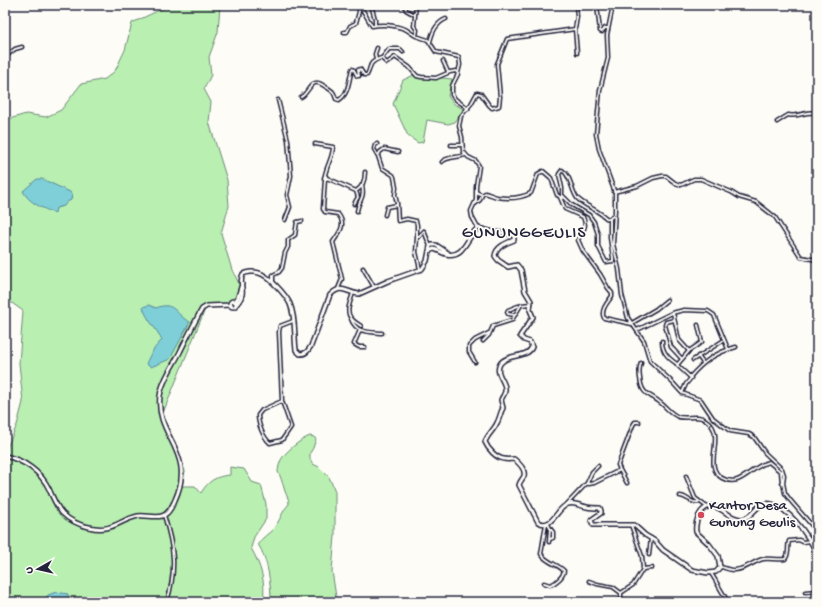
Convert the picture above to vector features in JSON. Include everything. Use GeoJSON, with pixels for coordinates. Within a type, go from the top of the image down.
{"type":"FeatureCollection","features":[{"type":"Feature","properties":{"kind":"main road"},"geometry":{"type":"LineString","coordinates":[[430,251],[435,249],[449,254],[456,254],[463,249],[470,235],[478,228],[493,232],[511,234],[514,236],[514,240],[505,244],[498,250],[496,257],[509,267],[516,265],[519,267],[525,291],[531,300],[530,310],[532,319],[520,336],[522,339],[530,342],[532,347],[527,352],[506,359],[500,364],[498,372],[505,389],[501,400],[504,408],[499,415],[498,422],[485,442],[491,451],[498,457],[502,459],[514,459],[522,468],[524,477],[519,485],[535,518],[540,524],[547,524],[554,519],[562,507],[567,505],[577,504],[600,509],[601,513],[591,521],[594,525],[635,525],[663,550],[692,570],[711,573],[716,572],[720,567],[717,554],[709,544],[698,536],[695,531],[699,515],[707,508],[716,507],[733,518],[741,520],[749,517],[761,505],[772,504],[796,521],[815,548],[817,555]]}},
{"type":"Feature","properties":{"kind":"main road"},"geometry":{"type":"LineString","coordinates":[[5,456],[18,460],[36,472],[49,488],[58,508],[72,520],[86,526],[96,528],[113,527],[138,516],[164,515],[170,511],[178,494],[183,472],[180,460],[161,415],[160,404],[162,388],[202,309],[207,306],[231,305],[233,307],[239,295],[243,275],[256,272],[273,283],[289,302],[296,333],[296,350],[300,354],[304,353],[310,346],[330,295],[338,289],[345,289],[353,293],[360,294],[388,281],[420,270],[426,264],[430,246],[436,246],[449,254]]}},
{"type":"Feature","properties":{"kind":"street"},"geometry":{"type":"LineString","coordinates":[[371,5],[375,18],[375,25]]}},
{"type":"Feature","properties":{"kind":"street"},"geometry":{"type":"LineString","coordinates":[[405,5],[406,10],[415,15]]}},
{"type":"Feature","properties":{"kind":"street"},"geometry":{"type":"LineString","coordinates":[[416,5],[414,26],[417,30],[416,36]]}},
{"type":"Feature","properties":{"kind":"street"},"geometry":{"type":"LineString","coordinates":[[576,5],[577,18],[575,29],[578,54]]}},
{"type":"Feature","properties":{"kind":"street"},"geometry":{"type":"LineString","coordinates":[[597,5],[600,31],[602,32],[606,28],[608,30]]}},
{"type":"Feature","properties":{"kind":"street"},"geometry":{"type":"LineString","coordinates":[[613,5],[607,38],[608,58],[600,90],[596,134],[599,149],[614,192],[615,217],[613,246],[628,318],[645,342],[650,362],[682,393],[687,396],[700,399],[713,418],[730,431],[749,434],[754,437],[766,453],[783,471],[783,486]]}},
{"type":"Feature","properties":{"kind":"street"},"geometry":{"type":"LineString","coordinates":[[344,32],[347,32],[350,26],[356,23],[359,7],[362,9],[370,25],[383,25],[404,29],[430,42],[436,52],[459,57],[460,65],[458,74],[452,86],[452,95],[458,102],[464,104],[468,109]]}},
{"type":"Feature","properties":{"kind":"street"},"geometry":{"type":"LineString","coordinates":[[430,42],[432,33],[440,22],[446,19]]}},
{"type":"Feature","properties":{"kind":"street"},"geometry":{"type":"LineString","coordinates":[[475,204],[479,165],[475,160],[465,155],[461,145],[462,137],[459,129],[459,121],[473,102],[475,95],[478,93],[481,94],[492,108],[499,106],[500,97],[497,64],[507,39],[575,29]]}},
{"type":"Feature","properties":{"kind":"street"},"geometry":{"type":"LineString","coordinates":[[5,57],[15,49],[22,47]]}},
{"type":"Feature","properties":{"kind":"street"},"geometry":{"type":"LineString","coordinates":[[376,60],[375,54],[378,48]]}},
{"type":"Feature","properties":{"kind":"street"},"geometry":{"type":"LineString","coordinates":[[301,97],[304,96],[311,85],[317,82],[333,91],[337,100],[341,100],[350,82],[352,69],[358,76],[358,70],[360,69],[364,75],[367,75],[370,64],[382,58],[389,49],[400,49],[403,52]]}},
{"type":"Feature","properties":{"kind":"street"},"geometry":{"type":"LineString","coordinates":[[382,58],[387,63],[393,58],[396,58],[409,67],[419,77],[436,78],[456,71],[458,74]]}},
{"type":"Feature","properties":{"kind":"street"},"geometry":{"type":"LineString","coordinates":[[443,61],[448,73]]}},
{"type":"Feature","properties":{"kind":"street"},"geometry":{"type":"LineString","coordinates":[[278,100],[288,140],[291,176],[287,195],[290,207],[285,220]]}},
{"type":"Feature","properties":{"kind":"street"},"geometry":{"type":"LineString","coordinates":[[777,122],[788,115],[793,116],[813,112],[817,114]]}},
{"type":"Feature","properties":{"kind":"street"},"geometry":{"type":"LineString","coordinates":[[314,144],[333,147],[333,156],[328,164],[322,209],[325,212],[338,214],[343,226],[333,244],[338,257],[342,279],[338,289]]}},
{"type":"Feature","properties":{"kind":"street"},"geometry":{"type":"LineString","coordinates":[[377,144],[374,146],[374,149],[382,168],[394,177],[398,221],[407,218],[416,221],[416,252],[420,270]]}},
{"type":"Feature","properties":{"kind":"street"},"geometry":{"type":"LineString","coordinates":[[451,145],[461,145]]}},
{"type":"Feature","properties":{"kind":"street"},"geometry":{"type":"LineString","coordinates":[[378,156],[384,149],[398,152]]}},
{"type":"Feature","properties":{"kind":"street"},"geometry":{"type":"LineString","coordinates":[[442,162],[445,159],[457,158],[465,155]]}},
{"type":"Feature","properties":{"kind":"street"},"geometry":{"type":"LineString","coordinates":[[562,170],[567,175],[574,194],[578,200],[610,219],[610,243],[613,258],[612,262],[606,262],[598,246],[598,234],[594,222],[589,215],[568,202],[563,196],[559,174],[562,170]]}},
{"type":"Feature","properties":{"kind":"street"},"geometry":{"type":"LineString","coordinates":[[476,192],[482,195],[484,193],[496,197],[507,198],[527,195],[531,193],[538,174],[544,171],[551,178],[557,195],[560,197],[565,209],[583,217],[585,221],[585,227],[578,240],[583,251],[612,293],[602,316],[604,318],[632,324],[656,309],[667,300]]}},
{"type":"Feature","properties":{"kind":"street"},"geometry":{"type":"LineString","coordinates":[[356,191],[365,179],[365,172]]}},
{"type":"Feature","properties":{"kind":"street"},"geometry":{"type":"LineString","coordinates":[[614,192],[634,187],[653,178],[662,176],[666,176],[679,185],[684,185],[696,179],[703,179],[732,192],[739,197],[759,204],[775,217],[800,256],[803,258],[817,260]]}},
{"type":"Feature","properties":{"kind":"street"},"geometry":{"type":"LineString","coordinates":[[326,177],[356,191],[358,198],[354,204]]}},
{"type":"Feature","properties":{"kind":"street"},"geometry":{"type":"LineString","coordinates":[[357,210],[363,197],[362,185]]}},
{"type":"Feature","properties":{"kind":"street"},"geometry":{"type":"LineString","coordinates":[[478,228],[471,214],[472,209],[480,200],[482,195]]}},
{"type":"Feature","properties":{"kind":"street"},"geometry":{"type":"LineString","coordinates":[[560,197],[562,198],[563,196]]}},
{"type":"Feature","properties":{"kind":"street"},"geometry":{"type":"LineString","coordinates":[[385,215],[387,207],[397,205]]}},
{"type":"Feature","properties":{"kind":"street"},"geometry":{"type":"LineString","coordinates":[[610,219],[612,216],[615,217]]}},
{"type":"Feature","properties":{"kind":"street"},"geometry":{"type":"LineString","coordinates":[[273,283],[273,275],[282,268],[285,253],[288,247],[288,240],[295,235],[297,222],[302,221]]}},
{"type":"Feature","properties":{"kind":"street"},"geometry":{"type":"LineString","coordinates":[[417,236],[419,237],[424,231],[430,246]]}},
{"type":"Feature","properties":{"kind":"street"},"geometry":{"type":"LineString","coordinates":[[363,268],[374,287]]}},
{"type":"Feature","properties":{"kind":"street"},"geometry":{"type":"LineString","coordinates":[[353,293],[349,307],[350,318],[356,327],[360,330],[382,333]]}},
{"type":"Feature","properties":{"kind":"street"},"geometry":{"type":"LineString","coordinates":[[515,315],[508,314],[508,310],[522,304],[531,304]]}},
{"type":"Feature","properties":{"kind":"street"},"geometry":{"type":"LineString","coordinates":[[483,341],[494,326],[511,320],[520,306]]}},
{"type":"Feature","properties":{"kind":"street"},"geometry":{"type":"LineString","coordinates":[[637,330],[672,313],[686,310],[704,310],[712,313],[728,349]]}},
{"type":"Feature","properties":{"kind":"street"},"geometry":{"type":"LineString","coordinates":[[672,313],[679,340],[689,352]]}},
{"type":"Feature","properties":{"kind":"street"},"geometry":{"type":"LineString","coordinates":[[350,318],[361,326]]}},
{"type":"Feature","properties":{"kind":"street"},"geometry":{"type":"LineString","coordinates":[[674,320],[666,322],[665,325],[671,347],[682,359]]}},
{"type":"Feature","properties":{"kind":"street"},"geometry":{"type":"LineString","coordinates":[[282,401],[262,410],[258,415],[261,429],[265,438],[270,443],[282,440],[291,427],[282,401],[279,329],[282,326],[293,322]]}},
{"type":"Feature","properties":{"kind":"street"},"geometry":{"type":"LineString","coordinates":[[677,364],[702,342],[698,325]]}},
{"type":"Feature","properties":{"kind":"street"},"geometry":{"type":"LineString","coordinates":[[360,330],[353,344],[365,347]]}},
{"type":"Feature","properties":{"kind":"street"},"geometry":{"type":"LineString","coordinates":[[475,362],[468,350],[469,346],[475,340],[489,334]]}},
{"type":"Feature","properties":{"kind":"street"},"geometry":{"type":"LineString","coordinates":[[693,360],[724,340]]}},
{"type":"Feature","properties":{"kind":"street"},"geometry":{"type":"LineString","coordinates":[[662,341],[662,347],[665,353],[690,376]]}},
{"type":"Feature","properties":{"kind":"street"},"geometry":{"type":"LineString","coordinates":[[682,393],[686,384],[691,379],[690,376],[703,363],[728,349],[736,347]]}},
{"type":"Feature","properties":{"kind":"street"},"geometry":{"type":"LineString","coordinates":[[698,356],[703,363]]}},
{"type":"Feature","properties":{"kind":"street"},"geometry":{"type":"LineString","coordinates":[[640,362],[638,370],[641,387],[644,391],[659,401],[676,416],[702,418],[712,426],[715,437],[713,462],[719,476],[727,480],[738,480],[745,477],[759,466],[769,462],[781,472],[783,486],[790,500],[814,528],[815,548]]}},
{"type":"Feature","properties":{"kind":"street"},"geometry":{"type":"LineString","coordinates":[[627,483],[618,465],[632,426],[635,422],[639,422]]}},
{"type":"Feature","properties":{"kind":"street"},"geometry":{"type":"LineString","coordinates":[[567,505],[587,483],[589,477],[598,466]]}},
{"type":"Feature","properties":{"kind":"street"},"geometry":{"type":"LineString","coordinates":[[587,483],[594,483],[620,470]]}},
{"type":"Feature","properties":{"kind":"street"},"geometry":{"type":"LineString","coordinates":[[686,476],[694,497],[707,508]]}},
{"type":"Feature","properties":{"kind":"street"},"geometry":{"type":"LineString","coordinates":[[680,496],[684,496],[690,501],[699,502]]}},
{"type":"Feature","properties":{"kind":"street"},"geometry":{"type":"LineString","coordinates":[[164,515],[172,545],[174,567],[171,589],[167,602]]}},
{"type":"Feature","properties":{"kind":"street"},"geometry":{"type":"LineString","coordinates":[[547,524],[554,535]]}},
{"type":"Feature","properties":{"kind":"street"},"geometry":{"type":"LineString","coordinates":[[544,583],[550,585],[553,584],[563,575],[564,571],[562,568],[545,559],[541,554],[547,524]]}},
{"type":"Feature","properties":{"kind":"street"},"geometry":{"type":"LineString","coordinates":[[621,593],[634,584],[644,569],[644,563],[631,525]]}},
{"type":"Feature","properties":{"kind":"street"},"geometry":{"type":"LineString","coordinates":[[550,528],[549,541],[554,535]]}},
{"type":"Feature","properties":{"kind":"street"},"geometry":{"type":"LineString","coordinates":[[550,533],[554,535]]}},
{"type":"Feature","properties":{"kind":"street"},"geometry":{"type":"LineString","coordinates":[[649,555],[651,538]]}},
{"type":"Feature","properties":{"kind":"street"},"geometry":{"type":"LineString","coordinates":[[720,567],[733,570],[747,568],[750,565],[762,560],[785,559],[789,541],[799,540],[803,542],[810,540]]}},
{"type":"Feature","properties":{"kind":"street"},"geometry":{"type":"LineString","coordinates":[[644,569],[652,568]]}},
{"type":"Feature","properties":{"kind":"street"},"geometry":{"type":"LineString","coordinates":[[711,573],[728,602]]}},
{"type":"Feature","properties":{"kind":"street"},"geometry":{"type":"LineString","coordinates":[[589,581],[613,587],[621,593]]}},
{"type":"Feature","properties":{"kind":"street"},"geometry":{"type":"LineString","coordinates":[[805,592],[817,591]]}},
{"type":"Feature","properties":{"kind":"street"},"geometry":{"type":"LineString","coordinates":[[621,593],[621,599],[624,602]]}},
{"type":"Feature","properties":{"kind":"green space"},"geometry":{"type":"Polygon","coordinates":[[[170,5],[220,5],[218,32],[209,57],[211,75],[204,89],[211,102],[209,122],[227,180],[229,206],[221,233],[232,270],[242,289],[240,297],[229,304],[206,307],[163,413],[185,471],[182,486],[195,486],[201,493],[213,480],[230,475],[230,467],[244,469],[252,482],[261,485],[266,504],[266,519],[254,537],[251,548],[258,561],[262,574],[264,588],[263,602],[5,602],[5,452],[17,425],[23,402],[19,363],[23,311],[5,298],[5,119],[26,114],[46,117],[61,110],[81,84],[105,79],[115,71],[125,50],[132,23],[170,5]]]}},
{"type":"Feature","properties":{"kind":"green space"},"geometry":{"type":"Polygon","coordinates":[[[414,75],[452,79],[448,96],[454,104],[464,109],[455,122],[448,124],[427,120],[423,142],[418,143],[408,136],[393,104],[403,80],[414,75]]]}},
{"type":"Feature","properties":{"kind":"green space"},"geometry":{"type":"Polygon","coordinates":[[[310,436],[316,439],[310,453],[310,459],[313,464],[319,467],[329,477],[335,491],[335,536],[332,571],[336,597],[335,602],[271,602],[268,572],[264,557],[258,544],[261,539],[274,528],[289,504],[278,472],[280,462],[293,447],[310,436]]]}},
{"type":"Feature","properties":{"kind":"water"},"geometry":{"type":"Polygon","coordinates":[[[37,179],[42,179],[70,192],[72,195],[71,200],[64,206],[56,208],[55,213],[36,205],[28,199],[23,191],[37,179]]]}},
{"type":"Feature","properties":{"kind":"water"},"geometry":{"type":"Polygon","coordinates":[[[149,305],[156,308],[162,306],[171,307],[190,322],[170,359],[151,367],[146,364],[152,351],[162,340],[144,311],[143,307],[149,305]]]}},
{"type":"Feature","properties":{"kind":"water"},"geometry":{"type":"Polygon","coordinates":[[[56,592],[68,594],[68,602],[42,602],[48,595],[56,592]]]}},
{"type":"Feature","properties":{"kind":"place","name":"Kantor Desa Gunung Geulis"},"geometry":{"type":"Point","coordinates":[701,515]}},
{"type":"Feature","properties":{"kind":"district","name":"GUNUNGGEULIS"},"geometry":{"type":"Point","coordinates":[524,234]}}]}
